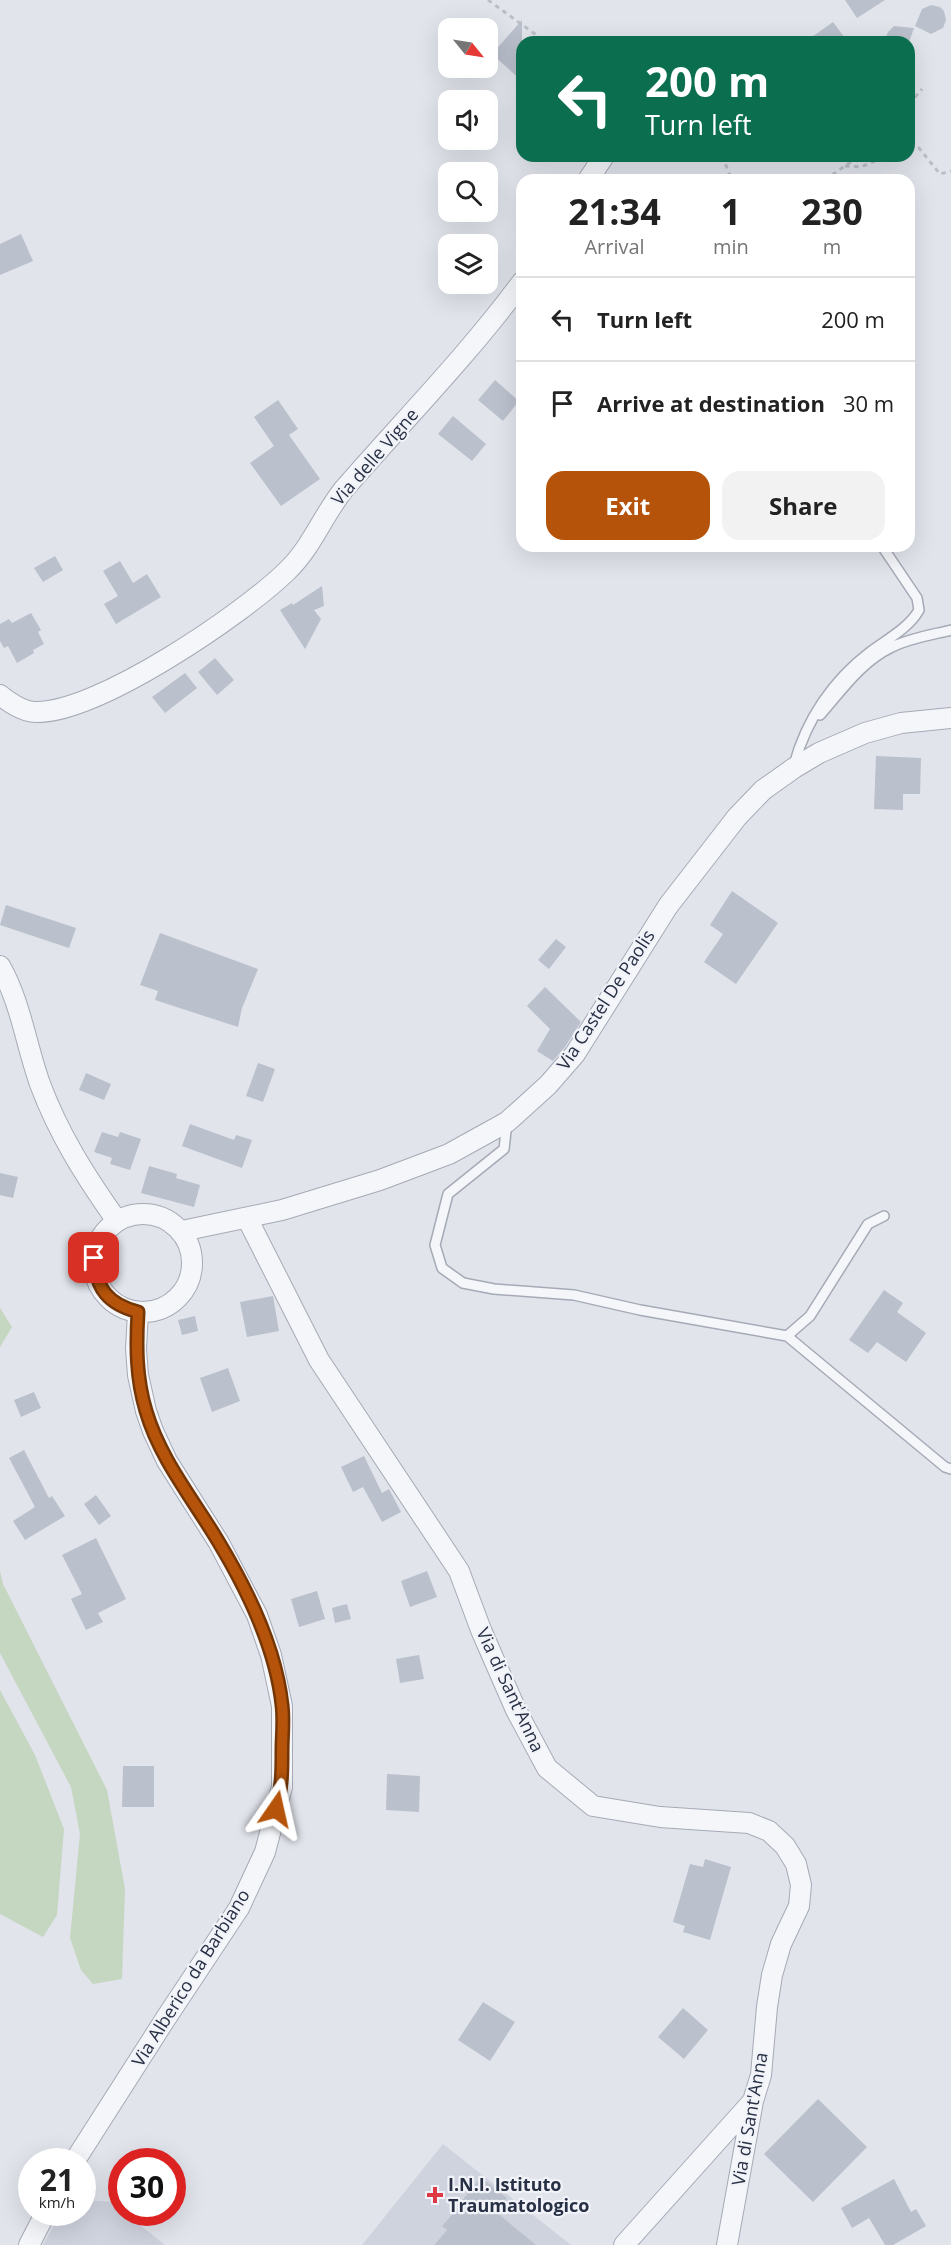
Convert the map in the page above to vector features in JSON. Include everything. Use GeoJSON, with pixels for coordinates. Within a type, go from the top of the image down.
{"type":"FeatureCollection","features":[{"type":"Feature","properties":{"kind":"street","name":"Via delle Vigne"},"geometry":{"type":"LineString","coordinates":[[0,695],[8,702],[28,710],[46,711],[65,708],[134,678],[178,652],[281,577],[305,550],[343,490],[472,346],[516,290]]}},
{"type":"Feature","properties":{"kind":"street","name":"Via Castel De Paolis"},"geometry":{"type":"LineString","coordinates":[[182,1231],[282,1210],[414,1168],[478,1140],[507,1122],[548,1085],[575,1054],[663,913],[708,853],[756,796],[794,768],[827,749],[887,726],[916,720],[951,718]]}},
{"type":"Feature","properties":{"kind":"street"},"geometry":{"type":"LineString","coordinates":[[0,966],[19,1009],[34,1065],[52,1113],[85,1175],[117,1221]]}},
{"type":"Feature","properties":{"kind":"street"},"geometry":{"type":"LineString","coordinates":[[145,1213],[159,1215],[182,1231],[190,1246],[193,1262],[190,1279],[182,1294],[170,1305],[154,1311],[138,1312],[123,1308],[110,1300],[100,1288],[95,1274],[94,1258],[98,1243],[117,1221],[130,1215],[145,1213]]}},
{"type":"Feature","properties":{"kind":"street","name":"Via di Sant'Anna"},"geometry":{"type":"LineString","coordinates":[[247,1218],[319,1360],[459,1571],[481,1630],[516,1710],[547,1768],[593,1806],[660,1817],[749,1823],[769,1832],[785,1846],[796,1864],[801,1885],[799,1906],[781,1944],[772,1975],[761,2075],[753,2101],[727,2245]]}},
{"type":"Feature","properties":{"kind":"street","name":"Via Alberico da Barbiano"},"geometry":{"type":"LineString","coordinates":[[83,2148],[239,1908],[265,1852],[282,1787],[282,1706],[271,1655],[256,1615],[219,1543],[167,1461],[153,1431],[146,1412],[138,1375],[136,1349],[138,1312]]}},
{"type":"Feature","properties":{"kind":"street"},"geometry":{"type":"LineString","coordinates":[[624,2245],[753,2101]]}},
{"type":"Feature","properties":{"kind":"street"},"geometry":{"type":"LineString","coordinates":[[29,2245],[39,2226]]}},
{"type":"Feature","properties":{"kind":"lane"},"geometry":{"type":"LineString","coordinates":[[794,768],[801,741],[823,702],[840,678],[910,622],[919,610],[917,598],[886,552]]}},
{"type":"Feature","properties":{"kind":"lane"},"geometry":{"type":"LineString","coordinates":[[807,730],[857,673],[876,656],[893,646],[913,639],[951,630]]}},
{"type":"Feature","properties":{"kind":"lane"},"geometry":{"type":"LineString","coordinates":[[507,1122],[504,1149],[448,1194],[435,1245],[442,1268],[463,1283],[494,1289],[574,1295],[640,1311],[787,1336],[945,1467],[951,1468]]}},
{"type":"Feature","properties":{"kind":"lane"},"geometry":{"type":"LineString","coordinates":[[787,1336],[810,1316],[868,1224],[884,1216]]}},
{"type":"Feature","properties":{"kind":"path"},"geometry":{"type":"LineString","coordinates":[[488,0],[538,36]]}},
{"type":"Feature","properties":{"kind":"path"},"geometry":{"type":"LineString","coordinates":[[915,97],[922,89]]}},
{"type":"Feature","properties":{"kind":"path"},"geometry":{"type":"LineString","coordinates":[[915,148],[919,148],[940,174],[951,171]]}},
{"type":"Feature","properties":{"kind":"path"},"geometry":{"type":"LineString","coordinates":[[834,174],[851,162]]}},
{"type":"Feature","properties":{"kind":"path"},"geometry":{"type":"LineString","coordinates":[[845,166],[861,167],[873,162]]}},
{"type":"Feature","properties":{"kind":"shaded area","name":"I.N.I. Istituto Traumatologico"},"geometry":{"type":"Polygon","coordinates":[[[443,2144],[571,2245],[527,2245],[484,2226],[507,2198],[481,2177],[458,2204],[460,2206],[443,2226],[447,2230],[434,2245],[362,2245],[443,2144]]]}},
{"type":"Feature","properties":{"kind":"shaded area"},"geometry":{"type":"Polygon","coordinates":[[[96,2201],[108,2202],[108,2226],[141,2226],[165,2245],[43,2245],[54,2226],[96,2226],[96,2201]]]}},
{"type":"Feature","properties":{"kind":"green space"},"geometry":{"type":"Polygon","coordinates":[[[0,1308],[12,1327],[0,1347],[0,1308]]]}},
{"type":"Feature","properties":{"kind":"green space"},"geometry":{"type":"Polygon","coordinates":[[[0,1571],[3,1584],[107,1790],[125,1889],[122,1979],[93,1984],[81,1970],[70,1938],[80,1834],[71,1787],[0,1653],[0,1571]]]}},
{"type":"Feature","properties":{"kind":"green space"},"geometry":{"type":"Polygon","coordinates":[[[0,1690],[35,1755],[64,1829],[57,1915],[43,1937],[0,1914],[0,1690]]]}},
{"type":"Feature","properties":{"kind":"building"},"geometry":{"type":"Polygon","coordinates":[[[845,0],[885,0],[857,18],[845,0]]]}},
{"type":"Feature","properties":{"kind":"building"},"geometry":{"type":"Polygon","coordinates":[[[931,5],[940,7],[944,11],[946,20],[943,28],[931,34],[915,26],[922,9],[931,5]]]}},
{"type":"Feature","properties":{"kind":"building"},"geometry":{"type":"Polygon","coordinates":[[[522,20],[522,36],[516,36],[516,76],[498,59],[498,47],[522,20]]]}},
{"type":"Feature","properties":{"kind":"building"},"geometry":{"type":"Polygon","coordinates":[[[833,22],[844,36],[813,36],[833,22]]]}},
{"type":"Feature","properties":{"kind":"building"},"geometry":{"type":"Polygon","coordinates":[[[894,26],[914,28],[911,36],[886,36],[894,26]]]}},
{"type":"Feature","properties":{"kind":"building"},"geometry":{"type":"Polygon","coordinates":[[[21,234],[33,261],[0,275],[0,244],[21,234]]]}},
{"type":"Feature","properties":{"kind":"building"},"geometry":{"type":"Polygon","coordinates":[[[495,380],[516,398],[516,405],[503,421],[478,400],[495,380]]]}},
{"type":"Feature","properties":{"kind":"building"},"geometry":{"type":"Polygon","coordinates":[[[278,400],[298,429],[289,435],[320,479],[281,506],[250,463],[274,446],[254,417],[278,400]]]}},
{"type":"Feature","properties":{"kind":"building"},"geometry":{"type":"Polygon","coordinates":[[[453,416],[486,444],[472,461],[438,434],[453,416]]]}},
{"type":"Feature","properties":{"kind":"building"},"geometry":{"type":"Polygon","coordinates":[[[55,556],[63,570],[43,582],[34,568],[55,556]]]}},
{"type":"Feature","properties":{"kind":"building"},"geometry":{"type":"Polygon","coordinates":[[[120,561],[133,583],[147,574],[161,597],[116,624],[104,604],[118,596],[103,571],[120,561]]]}},
{"type":"Feature","properties":{"kind":"building"},"geometry":{"type":"Polygon","coordinates":[[[322,586],[324,606],[314,610],[321,619],[305,649],[280,610],[292,603],[293,605],[322,586]]]}},
{"type":"Feature","properties":{"kind":"building"},"geometry":{"type":"Polygon","coordinates":[[[31,613],[41,630],[38,632],[44,644],[17,663],[8,646],[4,648],[0,641],[0,624],[9,619],[12,623],[31,613]]]}},
{"type":"Feature","properties":{"kind":"building"},"geometry":{"type":"Polygon","coordinates":[[[215,658],[234,680],[217,695],[198,672],[215,658]]]}},
{"type":"Feature","properties":{"kind":"building"},"geometry":{"type":"Polygon","coordinates":[[[185,673],[197,688],[165,713],[152,697],[185,673]]]}},
{"type":"Feature","properties":{"kind":"building"},"geometry":{"type":"Polygon","coordinates":[[[876,756],[921,758],[920,794],[903,794],[903,810],[874,809],[876,756]]]}},
{"type":"Feature","properties":{"kind":"building"},"geometry":{"type":"Polygon","coordinates":[[[732,891],[778,923],[736,984],[704,962],[723,934],[710,925],[732,891]]]}},
{"type":"Feature","properties":{"kind":"building"},"geometry":{"type":"Polygon","coordinates":[[[6,905],[76,928],[69,948],[0,925],[6,905]]]}},
{"type":"Feature","properties":{"kind":"building"},"geometry":{"type":"Polygon","coordinates":[[[160,933],[258,969],[242,1008],[238,1027],[155,1000],[158,991],[140,985],[160,933]]]}},
{"type":"Feature","properties":{"kind":"building"},"geometry":{"type":"Polygon","coordinates":[[[556,939],[566,947],[549,969],[538,960],[556,939]]]}},
{"type":"Feature","properties":{"kind":"building"},"geometry":{"type":"Polygon","coordinates":[[[545,987],[581,1022],[553,1061],[537,1051],[550,1029],[527,1006],[545,987]]]}},
{"type":"Feature","properties":{"kind":"building"},"geometry":{"type":"Polygon","coordinates":[[[258,1063],[275,1069],[263,1102],[246,1096],[258,1063]]]}},
{"type":"Feature","properties":{"kind":"building"},"geometry":{"type":"Polygon","coordinates":[[[86,1073],[111,1084],[104,1100],[79,1090],[86,1073]]]}},
{"type":"Feature","properties":{"kind":"building"},"geometry":{"type":"Polygon","coordinates":[[[190,1124],[234,1140],[236,1135],[252,1140],[242,1168],[182,1146],[190,1124]]]}},
{"type":"Feature","properties":{"kind":"building"},"geometry":{"type":"Polygon","coordinates":[[[102,1132],[118,1137],[120,1132],[141,1139],[130,1170],[110,1164],[112,1158],[94,1152],[102,1132]]]}},
{"type":"Feature","properties":{"kind":"building"},"geometry":{"type":"Polygon","coordinates":[[[149,1166],[177,1174],[176,1178],[200,1185],[194,1207],[141,1193],[149,1166]]]}},
{"type":"Feature","properties":{"kind":"building"},"geometry":{"type":"Polygon","coordinates":[[[0,1173],[18,1177],[13,1198],[0,1195],[0,1173]]]}},
{"type":"Feature","properties":{"kind":"building"},"geometry":{"type":"Polygon","coordinates":[[[884,1290],[903,1303],[897,1312],[926,1333],[906,1362],[877,1342],[868,1353],[849,1340],[884,1290]]]}},
{"type":"Feature","properties":{"kind":"building"},"geometry":{"type":"Polygon","coordinates":[[[273,1296],[279,1331],[247,1337],[240,1302],[273,1296]]]}},
{"type":"Feature","properties":{"kind":"building"},"geometry":{"type":"Polygon","coordinates":[[[195,1316],[198,1331],[182,1335],[178,1320],[195,1316]]]}},
{"type":"Feature","properties":{"kind":"building"},"geometry":{"type":"Polygon","coordinates":[[[228,1368],[240,1401],[212,1412],[200,1378],[228,1368]]]}},
{"type":"Feature","properties":{"kind":"building"},"geometry":{"type":"Polygon","coordinates":[[[34,1392],[41,1408],[21,1417],[14,1400],[34,1392]]]}},
{"type":"Feature","properties":{"kind":"building"},"geometry":{"type":"Polygon","coordinates":[[[24,1450],[49,1498],[52,1496],[65,1516],[25,1540],[13,1521],[35,1507],[9,1458],[24,1450]]]}},
{"type":"Feature","properties":{"kind":"building"},"geometry":{"type":"Polygon","coordinates":[[[364,1456],[382,1493],[389,1489],[401,1512],[382,1522],[363,1487],[353,1492],[341,1467],[364,1456]]]}},
{"type":"Feature","properties":{"kind":"building"},"geometry":{"type":"Polygon","coordinates":[[[96,1495],[111,1516],[99,1525],[84,1504],[96,1495]]]}},
{"type":"Feature","properties":{"kind":"building"},"geometry":{"type":"Polygon","coordinates":[[[96,1538],[126,1599],[98,1613],[103,1622],[86,1630],[71,1599],[82,1594],[62,1555],[96,1538]]]}},
{"type":"Feature","properties":{"kind":"building"},"geometry":{"type":"Polygon","coordinates":[[[427,1571],[437,1597],[410,1607],[401,1581],[427,1571]]]}},
{"type":"Feature","properties":{"kind":"building"},"geometry":{"type":"Polygon","coordinates":[[[317,1591],[325,1619],[299,1627],[291,1599],[317,1591]]]}},
{"type":"Feature","properties":{"kind":"building"},"geometry":{"type":"Polygon","coordinates":[[[347,1604],[351,1619],[335,1623],[332,1608],[347,1604]]]}},
{"type":"Feature","properties":{"kind":"building"},"geometry":{"type":"Polygon","coordinates":[[[419,1655],[424,1679],[400,1683],[396,1659],[419,1655]]]}},
{"type":"Feature","properties":{"kind":"building"},"geometry":{"type":"Polygon","coordinates":[[[123,1766],[154,1766],[154,1807],[122,1807],[123,1766]]]}},
{"type":"Feature","properties":{"kind":"building"},"geometry":{"type":"Polygon","coordinates":[[[387,1774],[420,1776],[419,1812],[386,1810],[387,1774]]]}},
{"type":"Feature","properties":{"kind":"building"},"geometry":{"type":"Polygon","coordinates":[[[705,1859],[731,1867],[710,1940],[683,1932],[685,1926],[673,1922],[690,1864],[703,1867],[705,1859]]]}},
{"type":"Feature","properties":{"kind":"building"},"geometry":{"type":"Polygon","coordinates":[[[483,2002],[515,2022],[490,2061],[458,2040],[483,2002]]]}},
{"type":"Feature","properties":{"kind":"building"},"geometry":{"type":"Polygon","coordinates":[[[683,2008],[708,2030],[684,2059],[658,2037],[683,2008]]]}},
{"type":"Feature","properties":{"kind":"building"},"geometry":{"type":"Polygon","coordinates":[[[818,2099],[867,2147],[813,2202],[764,2154],[818,2099]]]}},
{"type":"Feature","properties":{"kind":"building"},"geometry":{"type":"Polygon","coordinates":[[[481,2177],[507,2198],[496,2212],[536,2245],[434,2245],[447,2230],[442,2226],[481,2177]]]}},
{"type":"Feature","properties":{"kind":"building"},"geometry":{"type":"Polygon","coordinates":[[[894,2179],[911,2212],[916,2209],[926,2226],[893,2245],[885,2245],[869,2218],[852,2228],[841,2208],[894,2179]]]}},
{"type":"Feature","properties":{"kind":"place","name":"I.N.I. Istituto Traumatologico"},"geometry":{"type":"Point","coordinates":[435,2195]}},
{"type":"Feature","properties":{"kind":"route"},"geometry":{"type":"LineString","coordinates":[[94,1258],[95,1274],[100,1288],[110,1300],[123,1308],[138,1312],[136,1349],[138,1375],[146,1412],[153,1431],[167,1461],[219,1543],[256,1615],[271,1655],[282,1706],[282,1787],[276,1809]]}}]}
